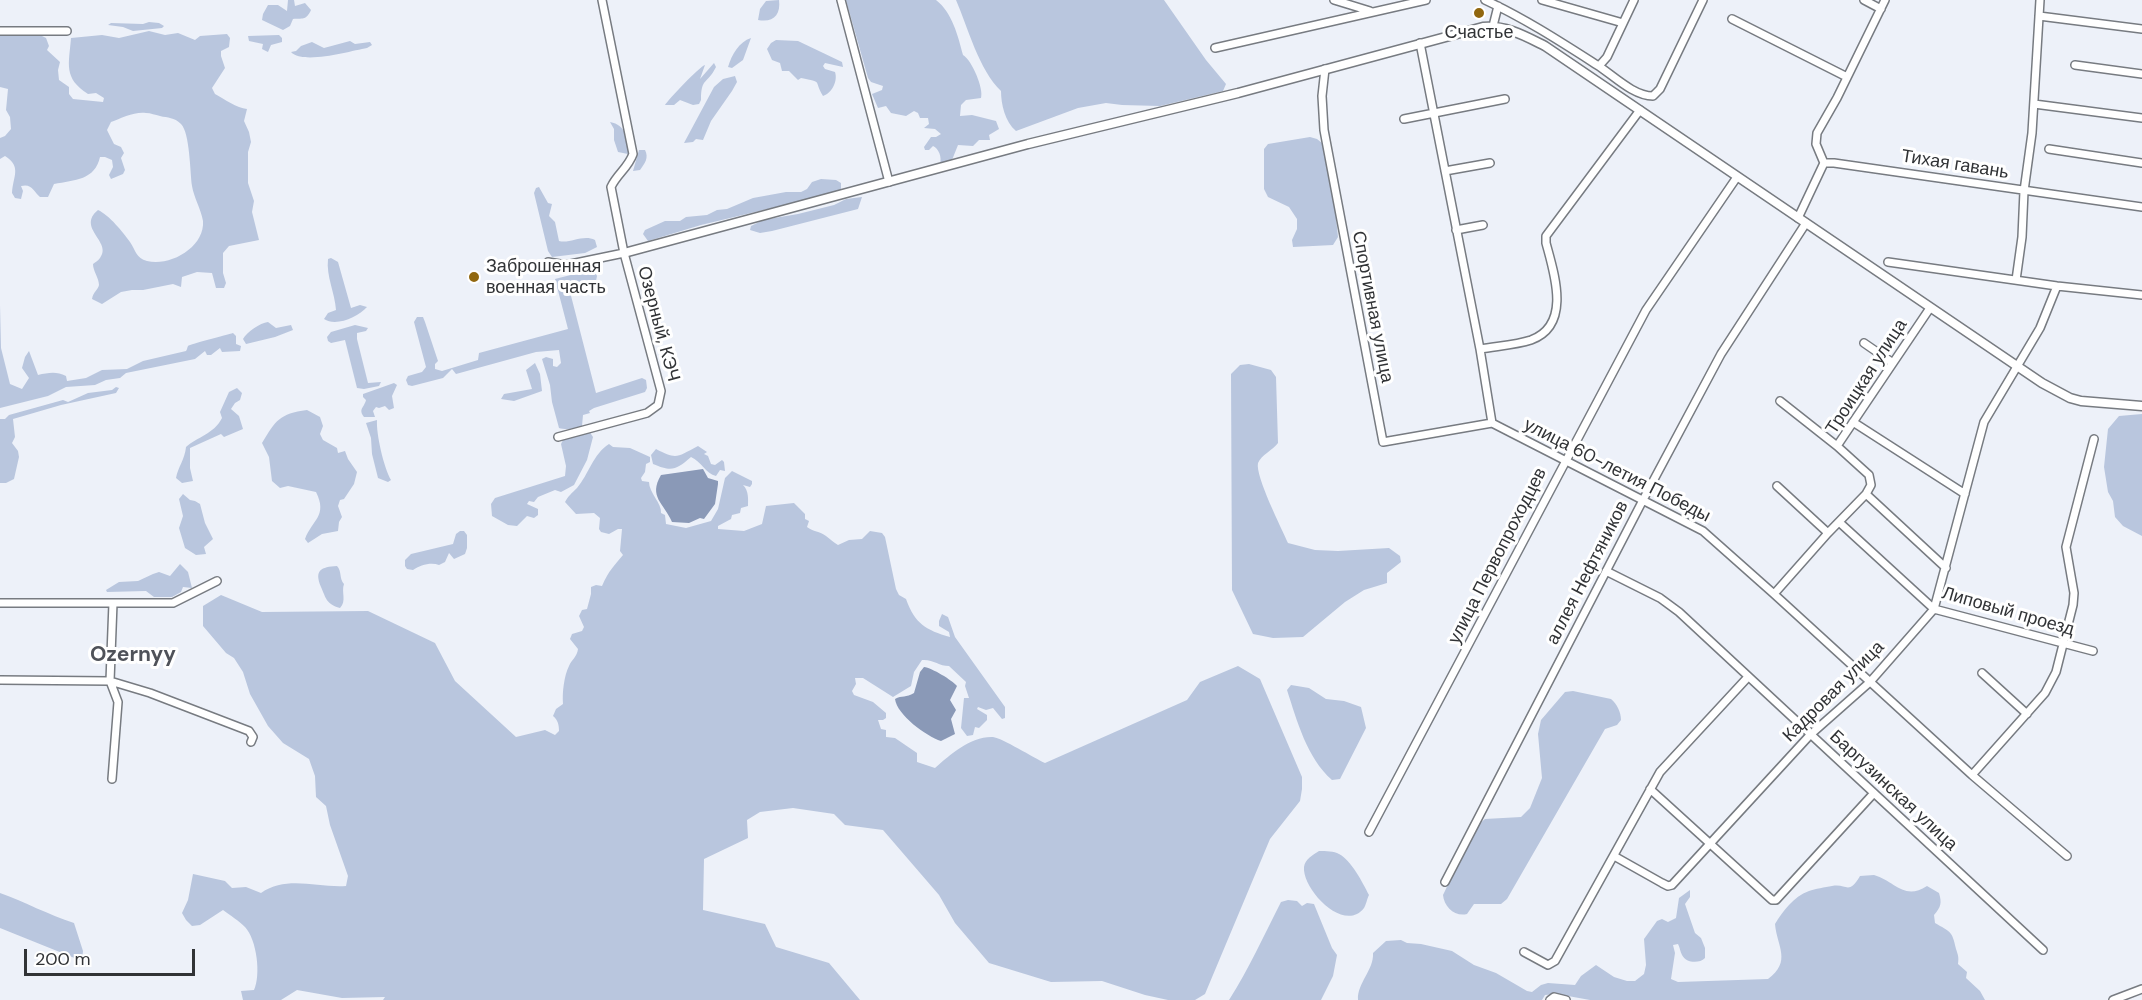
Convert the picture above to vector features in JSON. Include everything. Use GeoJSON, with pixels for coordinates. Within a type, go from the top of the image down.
{"type":"FeatureCollection","features":[{"type":"Feature","properties":{"kind":"street"},"geometry":{"type":"LineString","coordinates":[[602,0],[633,154],[629,166],[616,177],[611,187],[624,253]]}},
{"type":"Feature","properties":{"kind":"street"},"geometry":{"type":"LineString","coordinates":[[841,0],[889,182]]}},
{"type":"Feature","properties":{"kind":"street"},"geometry":{"type":"LineString","coordinates":[[1334,0],[1373,11]]}},
{"type":"Feature","properties":{"kind":"street"},"geometry":{"type":"LineString","coordinates":[[1215,48],[1426,0]]}},
{"type":"Feature","properties":{"kind":"street"},"geometry":{"type":"LineString","coordinates":[[1485,0],[1648,96],[1653,96],[1660,89],[1703,0]]}},
{"type":"Feature","properties":{"kind":"street"},"geometry":{"type":"LineString","coordinates":[[1542,0],[1623,23]]}},
{"type":"Feature","properties":{"kind":"street"},"geometry":{"type":"LineString","coordinates":[[1599,66],[1607,57],[1634,0]]}},
{"type":"Feature","properties":{"kind":"street"},"geometry":{"type":"LineString","coordinates":[[1864,0],[1881,9]]}},
{"type":"Feature","properties":{"kind":"street"},"geometry":{"type":"LineString","coordinates":[[1798,218],[1824,163],[1816,144],[1817,133],[1885,0]]}},
{"type":"Feature","properties":{"kind":"street"},"geometry":{"type":"LineString","coordinates":[[2016,280],[2034,104],[2040,0]]}},
{"type":"Feature","properties":{"kind":"street"},"geometry":{"type":"LineString","coordinates":[[1492,26],[1498,6]]}},
{"type":"Feature","properties":{"kind":"street"},"geometry":{"type":"LineString","coordinates":[[2039,16],[2142,29]]}},
{"type":"Feature","properties":{"kind":"street"},"geometry":{"type":"LineString","coordinates":[[1732,19],[1846,77]]}},
{"type":"Feature","properties":{"kind":"street"},"geometry":{"type":"LineString","coordinates":[[548,262],[566,265],[624,253],[1015,148],[1238,93],[1420,43],[1492,26],[1514,31],[1545,46],[2050,387],[2070,398],[2103,404],[2142,406]]}},
{"type":"Feature","properties":{"kind":"street"},"geometry":{"type":"LineString","coordinates":[[0,31],[67,31]]}},
{"type":"Feature","properties":{"kind":"street"},"geometry":{"type":"LineString","coordinates":[[1420,43],[1480,349],[1492,423]]}},
{"type":"Feature","properties":{"kind":"street"},"geometry":{"type":"LineString","coordinates":[[2075,65],[2142,74]]}},
{"type":"Feature","properties":{"kind":"street","name":"Спортивная улица"},"geometry":{"type":"LineString","coordinates":[[1324,69],[1322,96],[1324,130],[1383,442],[1492,423]]}},
{"type":"Feature","properties":{"kind":"street"},"geometry":{"type":"LineString","coordinates":[[1404,118],[1505,99]]}},
{"type":"Feature","properties":{"kind":"street"},"geometry":{"type":"LineString","coordinates":[[2034,104],[2142,118]]}},
{"type":"Feature","properties":{"kind":"street"},"geometry":{"type":"LineString","coordinates":[[1480,349],[1532,339],[1547,329],[1556,310],[1558,297],[1546,236],[1640,110]]}},
{"type":"Feature","properties":{"kind":"street"},"geometry":{"type":"LineString","coordinates":[[2049,149],[2142,163]]}},
{"type":"Feature","properties":{"kind":"street"},"geometry":{"type":"LineString","coordinates":[[1445,171],[1490,163]]}},
{"type":"Feature","properties":{"kind":"street","name":"Тихая гавань"},"geometry":{"type":"LineString","coordinates":[[1824,163],[1843,163],[2142,207]]}},
{"type":"Feature","properties":{"kind":"street","name":"улица Первопроходцев"},"geometry":{"type":"LineString","coordinates":[[1369,832],[1646,310],[1737,177]]}},
{"type":"Feature","properties":{"kind":"street","name":"аллея Нефтяников"},"geometry":{"type":"LineString","coordinates":[[1445,882],[1721,354],[1806,223]]}},
{"type":"Feature","properties":{"kind":"street"},"geometry":{"type":"LineString","coordinates":[[1456,230],[1483,225]]}},
{"type":"Feature","properties":{"kind":"street","name":"Озерный, КЭЧ"},"geometry":{"type":"LineString","coordinates":[[558,437],[647,412],[658,405],[661,391],[624,253]]}},
{"type":"Feature","properties":{"kind":"street"},"geometry":{"type":"LineString","coordinates":[[1888,262],[2142,296]]}},
{"type":"Feature","properties":{"kind":"street","name":"Кадровая улица"},"geometry":{"type":"LineString","coordinates":[[1614,856],[1668,886],[1672,885],[1810,735],[1870,682],[1934,609],[1984,422],[2040,328],[2057,286]]}},
{"type":"Feature","properties":{"kind":"street","name":"Троицкая улица"},"geometry":{"type":"LineString","coordinates":[[1866,494],[1871,485],[1869,475],[1837,446],[1930,308]]}},
{"type":"Feature","properties":{"kind":"street"},"geometry":{"type":"LineString","coordinates":[[1864,343],[1893,363]]}},
{"type":"Feature","properties":{"kind":"street"},"geometry":{"type":"LineString","coordinates":[[1780,401],[1837,446]]}},
{"type":"Feature","properties":{"kind":"street"},"geometry":{"type":"LineString","coordinates":[[1853,422],[1965,494]]}},
{"type":"Feature","properties":{"kind":"street","name":"улица 60-летия Победы"},"geometry":{"type":"LineString","coordinates":[[1492,423],[1703,531],[1972,775],[2067,856]]}},
{"type":"Feature","properties":{"kind":"street"},"geometry":{"type":"LineString","coordinates":[[1972,775],[2045,693],[2056,672],[2074,593],[2066,547],[2094,439]]}},
{"type":"Feature","properties":{"kind":"street"},"geometry":{"type":"LineString","coordinates":[[1777,486],[1828,533]]}},
{"type":"Feature","properties":{"kind":"street"},"geometry":{"type":"LineString","coordinates":[[1774,594],[1866,494],[1946,568]]}},
{"type":"Feature","properties":{"kind":"street","name":"Липовый проезд"},"geometry":{"type":"LineString","coordinates":[[1839,522],[1934,609],[2093,651]]}},
{"type":"Feature","properties":{"kind":"street","name":"Баргузинская улица"},"geometry":{"type":"LineString","coordinates":[[1606,571],[1660,598],[1679,612],[2043,950]]}},
{"type":"Feature","properties":{"kind":"street"},"geometry":{"type":"LineString","coordinates":[[0,603],[173,603],[217,582]]}},
{"type":"Feature","properties":{"kind":"street"},"geometry":{"type":"LineString","coordinates":[[112,778],[118,702],[110,681],[113,603]]}},
{"type":"Feature","properties":{"kind":"street"},"geometry":{"type":"LineString","coordinates":[[1982,673],[2027,714]]}},
{"type":"Feature","properties":{"kind":"street"},"geometry":{"type":"LineString","coordinates":[[1524,952],[1548,965],[1555,961],[1660,772],[1748,677]]}},
{"type":"Feature","properties":{"kind":"street"},"geometry":{"type":"LineString","coordinates":[[0,680],[110,681],[150,693],[249,731],[253,737],[251,742]]}},
{"type":"Feature","properties":{"kind":"street"},"geometry":{"type":"LineString","coordinates":[[1650,789],[1772,900],[1776,900],[1874,793]]}},
{"type":"Feature","properties":{"kind":"street"},"geometry":{"type":"LineString","coordinates":[[2113,1000],[2142,989]]}},
{"type":"Feature","properties":{"kind":"street"},"geometry":{"type":"LineString","coordinates":[[1550,1000],[1554,997],[1566,1000]]}},
{"type":"Feature","properties":{"kind":"shaded area"},"geometry":{"type":"Polygon","coordinates":[[[288,0],[294,0],[295,6],[305,3],[311,10],[309,14],[304,18],[293,19],[290,26],[283,30],[262,20],[268,5],[278,5],[287,11],[288,0]]]}},
{"type":"Feature","properties":{"kind":"shaded area"},"geometry":{"type":"Polygon","coordinates":[[[779,0],[779,10],[775,17],[763,21],[758,20],[760,9],[766,1],[779,0]]]}},
{"type":"Feature","properties":{"kind":"shaded area"},"geometry":{"type":"Polygon","coordinates":[[[846,0],[936,0],[942,5],[956,32],[963,55],[973,68],[981,88],[981,98],[966,100],[961,105],[960,116],[972,115],[996,121],[999,129],[989,135],[990,140],[979,140],[973,146],[958,145],[952,160],[945,165],[940,164],[937,149],[933,146],[925,150],[924,147],[931,137],[941,134],[935,129],[924,128],[929,124],[928,118],[920,118],[914,111],[906,116],[891,113],[886,106],[878,108],[872,94],[882,90],[883,86],[871,82],[868,78],[846,0]]]}},
{"type":"Feature","properties":{"kind":"shaded area"},"geometry":{"type":"Polygon","coordinates":[[[956,0],[1164,0],[1206,60],[1226,84],[1223,91],[1160,106],[1106,103],[1078,108],[1016,131],[1006,118],[1001,91],[980,60],[956,0]]]}},
{"type":"Feature","properties":{"kind":"shaded area"},"geometry":{"type":"Polygon","coordinates":[[[149,22],[164,26],[133,31],[108,25],[111,23],[143,24],[149,22]]]}},
{"type":"Feature","properties":{"kind":"shaded area"},"geometry":{"type":"Polygon","coordinates":[[[149,31],[165,35],[178,33],[195,40],[200,36],[227,34],[230,38],[229,47],[221,51],[225,68],[212,88],[215,94],[247,109],[244,121],[251,142],[248,152],[248,183],[254,201],[252,212],[259,240],[229,246],[223,253],[223,273],[226,283],[224,288],[216,288],[212,273],[197,272],[182,277],[181,287],[173,284],[121,292],[102,304],[92,299],[99,285],[93,264],[103,252],[91,223],[92,217],[98,210],[115,224],[143,260],[156,262],[175,258],[192,247],[198,239],[203,221],[192,186],[188,144],[184,129],[173,119],[148,113],[133,114],[111,122],[107,130],[114,144],[121,147],[124,153],[121,158],[125,170],[123,174],[111,179],[109,175],[113,167],[112,160],[100,157],[89,175],[54,184],[48,197],[40,197],[25,185],[21,186],[23,191],[21,199],[15,198],[12,193],[15,168],[5,156],[0,159],[0,138],[11,129],[10,117],[6,110],[8,89],[0,87],[0,35],[46,38],[49,46],[47,50],[60,62],[59,80],[69,87],[69,94],[73,99],[103,102],[104,98],[96,93],[88,94],[71,76],[69,63],[71,38],[102,35],[119,38],[149,31]]]}},
{"type":"Feature","properties":{"kind":"shaded area"},"geometry":{"type":"Polygon","coordinates":[[[279,35],[282,42],[271,45],[268,52],[262,49],[263,44],[249,41],[248,36],[279,35]]]}},
{"type":"Feature","properties":{"kind":"shaded area"},"geometry":{"type":"Polygon","coordinates":[[[751,38],[743,60],[732,68],[728,67],[736,49],[751,38]]]}},
{"type":"Feature","properties":{"kind":"shaded area"},"geometry":{"type":"Polygon","coordinates":[[[776,40],[798,41],[842,62],[843,67],[825,63],[823,66],[835,72],[835,83],[832,89],[823,96],[817,82],[801,78],[798,80],[789,71],[782,71],[780,63],[772,60],[767,49],[776,40]]]}},
{"type":"Feature","properties":{"kind":"shaded area"},"geometry":{"type":"Polygon","coordinates":[[[350,41],[355,44],[370,42],[372,45],[339,54],[316,57],[297,56],[291,52],[312,42],[324,48],[350,41]]]}},
{"type":"Feature","properties":{"kind":"shaded area"},"geometry":{"type":"Polygon","coordinates":[[[714,63],[716,67],[703,84],[699,104],[693,105],[680,100],[674,105],[665,105],[697,71],[705,65],[700,79],[714,63]]]}},
{"type":"Feature","properties":{"kind":"shaded area"},"geometry":{"type":"Polygon","coordinates":[[[735,76],[737,82],[711,121],[703,140],[696,139],[693,142],[684,143],[714,87],[723,79],[735,76]]]}},
{"type":"Feature","properties":{"kind":"shaded area"},"geometry":{"type":"Polygon","coordinates":[[[610,122],[623,129],[630,152],[628,154],[618,152],[614,140],[614,129],[610,122]]]}},
{"type":"Feature","properties":{"kind":"shaded area"},"geometry":{"type":"Polygon","coordinates":[[[1310,137],[1322,143],[1334,197],[1338,237],[1333,245],[1293,247],[1292,240],[1297,229],[1297,219],[1289,207],[1268,197],[1264,189],[1264,149],[1268,144],[1310,137]]]}},
{"type":"Feature","properties":{"kind":"shaded area"},"geometry":{"type":"Polygon","coordinates":[[[639,150],[645,150],[646,160],[640,170],[633,171],[639,150]]]}},
{"type":"Feature","properties":{"kind":"shaded area"},"geometry":{"type":"Polygon","coordinates":[[[821,179],[836,180],[841,183],[841,191],[701,225],[648,241],[643,234],[645,230],[665,221],[680,221],[686,217],[707,215],[753,198],[786,192],[801,192],[807,189],[812,182],[821,179]]]}},
{"type":"Feature","properties":{"kind":"shaded area"},"geometry":{"type":"Polygon","coordinates":[[[539,187],[548,203],[552,204],[549,216],[555,222],[559,241],[590,238],[595,240],[597,247],[585,253],[552,257],[548,251],[534,193],[539,187]]]}},
{"type":"Feature","properties":{"kind":"shaded area"},"geometry":{"type":"Polygon","coordinates":[[[862,197],[858,209],[772,231],[760,233],[750,230],[751,226],[763,220],[798,214],[834,205],[846,199],[862,197]]]}},
{"type":"Feature","properties":{"kind":"shaded area"},"geometry":{"type":"Polygon","coordinates":[[[331,258],[338,262],[351,308],[360,305],[367,307],[353,317],[335,322],[324,319],[328,313],[336,310],[328,272],[328,259],[331,258]]]}},
{"type":"Feature","properties":{"kind":"shaded area"},"geometry":{"type":"Polygon","coordinates":[[[594,269],[597,276],[596,281],[569,288],[596,393],[642,378],[646,380],[645,392],[594,408],[589,411],[590,413],[583,415],[580,427],[559,428],[542,359],[546,357],[553,359],[553,366],[557,367],[561,363],[559,350],[536,352],[456,374],[452,369],[443,378],[408,385],[406,380],[408,376],[422,372],[426,367],[414,322],[417,317],[423,317],[425,322],[438,361],[435,369],[442,371],[478,360],[479,353],[568,329],[555,279],[594,269]]]}},
{"type":"Feature","properties":{"kind":"shaded area"},"geometry":{"type":"Polygon","coordinates":[[[0,305],[1,348],[10,384],[22,389],[29,378],[22,368],[29,351],[38,375],[59,373],[66,376],[67,381],[86,378],[102,370],[127,369],[143,361],[186,351],[190,345],[233,333],[236,336],[236,344],[241,346],[240,351],[222,352],[220,348],[211,355],[207,355],[205,351],[195,359],[126,373],[120,378],[106,380],[95,385],[66,387],[48,396],[0,408],[0,305]]]}},
{"type":"Feature","properties":{"kind":"shaded area"},"geometry":{"type":"Polygon","coordinates":[[[268,322],[276,328],[291,325],[293,330],[246,344],[243,339],[247,334],[268,322]]]}},
{"type":"Feature","properties":{"kind":"shaded area"},"geometry":{"type":"Polygon","coordinates":[[[355,325],[368,328],[366,331],[357,333],[357,339],[368,383],[381,382],[379,386],[357,388],[345,340],[331,343],[328,341],[327,337],[331,332],[355,325]]]}},
{"type":"Feature","properties":{"kind":"shaded area"},"geometry":{"type":"Polygon","coordinates":[[[535,363],[540,374],[542,391],[514,401],[501,399],[504,394],[532,389],[526,370],[535,363]]]}},
{"type":"Feature","properties":{"kind":"shaded area"},"geometry":{"type":"Polygon","coordinates":[[[1249,364],[1271,370],[1276,377],[1278,443],[1260,460],[1258,470],[1288,543],[1315,550],[1389,548],[1400,556],[1401,562],[1387,573],[1387,583],[1364,590],[1345,602],[1303,637],[1273,638],[1253,634],[1232,590],[1231,374],[1240,365],[1249,364]]]}},
{"type":"Feature","properties":{"kind":"shaded area"},"geometry":{"type":"Polygon","coordinates":[[[394,383],[397,385],[392,396],[394,408],[389,410],[385,406],[376,407],[373,411],[375,417],[364,417],[361,410],[366,400],[363,394],[394,383]]]}},
{"type":"Feature","properties":{"kind":"shaded area"},"geometry":{"type":"Polygon","coordinates":[[[119,388],[116,393],[61,405],[13,419],[15,437],[12,443],[19,457],[14,479],[0,483],[0,419],[63,400],[68,402],[88,393],[112,390],[119,388]]]}},
{"type":"Feature","properties":{"kind":"shaded area"},"geometry":{"type":"Polygon","coordinates":[[[237,388],[242,393],[240,400],[231,409],[239,416],[243,429],[224,437],[221,434],[190,448],[190,468],[193,481],[182,483],[176,478],[186,447],[210,432],[219,423],[222,418],[220,412],[229,392],[237,388]]]}},
{"type":"Feature","properties":{"kind":"shaded area"},"geometry":{"type":"Polygon","coordinates":[[[307,410],[320,417],[323,426],[320,434],[323,440],[337,448],[338,453],[345,451],[357,472],[354,484],[344,499],[340,500],[338,506],[342,517],[338,531],[322,534],[308,543],[305,539],[320,512],[316,492],[288,486],[280,488],[272,481],[269,457],[262,443],[279,419],[307,410]]]}},
{"type":"Feature","properties":{"kind":"shaded area"},"geometry":{"type":"Polygon","coordinates":[[[2142,414],[2142,536],[2123,526],[2115,517],[2104,467],[2108,429],[2119,416],[2142,414]]]}},
{"type":"Feature","properties":{"kind":"shaded area"},"geometry":{"type":"Polygon","coordinates":[[[377,420],[381,451],[391,480],[388,482],[378,478],[366,423],[377,420]]]}},
{"type":"Feature","properties":{"kind":"shaded area"},"geometry":{"type":"Polygon","coordinates":[[[589,431],[593,437],[587,460],[574,485],[561,492],[555,490],[538,497],[534,502],[529,501],[527,504],[538,509],[538,515],[534,518],[527,516],[517,526],[508,525],[492,516],[491,504],[495,498],[565,476],[566,466],[561,444],[563,440],[589,431]]]}},
{"type":"Feature","properties":{"kind":"shaded area"},"geometry":{"type":"Polygon","coordinates":[[[609,444],[613,447],[630,448],[650,457],[650,462],[646,464],[641,478],[642,481],[649,482],[660,505],[661,513],[665,515],[666,524],[686,528],[711,521],[718,509],[725,478],[732,471],[752,481],[750,487],[743,485],[747,492],[748,506],[741,508],[740,513],[732,515],[731,519],[718,526],[718,529],[744,531],[762,524],[766,506],[794,503],[809,521],[807,527],[824,534],[838,545],[849,540],[862,539],[870,531],[882,533],[885,537],[899,595],[906,599],[909,608],[922,625],[950,637],[949,632],[939,626],[942,614],[948,617],[955,637],[1005,707],[1005,718],[1002,719],[993,708],[986,710],[978,707],[977,709],[987,715],[987,720],[979,728],[975,727],[973,735],[967,736],[961,728],[964,698],[969,698],[966,682],[949,666],[922,660],[914,672],[911,686],[893,697],[863,678],[855,678],[856,684],[852,691],[854,695],[873,702],[886,713],[886,718],[878,720],[881,729],[886,730],[886,737],[895,738],[917,753],[917,762],[935,768],[969,743],[985,737],[993,737],[1045,763],[1187,700],[1200,682],[1238,666],[1260,679],[1302,777],[1300,801],[1270,839],[1205,994],[1195,1000],[1168,1000],[1102,981],[1051,982],[989,963],[955,923],[939,895],[883,830],[845,825],[834,814],[793,808],[760,812],[747,820],[748,838],[704,859],[703,910],[765,924],[776,947],[829,963],[860,1000],[383,1000],[385,997],[342,998],[297,990],[281,1000],[243,1000],[241,991],[254,990],[256,984],[257,958],[252,940],[245,927],[223,910],[200,925],[192,926],[186,920],[182,913],[188,900],[193,874],[225,881],[232,888],[246,887],[261,893],[292,883],[346,886],[348,876],[330,825],[326,806],[316,797],[315,776],[309,759],[283,743],[268,726],[234,658],[226,653],[203,626],[203,606],[221,595],[262,612],[368,611],[435,643],[455,681],[516,737],[545,730],[555,735],[559,727],[553,716],[556,709],[563,704],[566,675],[578,649],[570,639],[572,634],[582,631],[584,627],[579,616],[582,610],[587,609],[591,587],[602,586],[609,572],[623,555],[620,551],[622,529],[609,534],[601,532],[600,518],[594,513],[576,514],[565,502],[577,488],[599,453],[609,444]]]}},
{"type":"Feature","properties":{"kind":"shaded area"},"geometry":{"type":"Polygon","coordinates":[[[698,446],[707,452],[704,454],[708,456],[711,464],[715,465],[722,460],[725,471],[720,470],[716,476],[712,475],[691,457],[681,465],[669,469],[653,464],[651,455],[656,449],[668,455],[677,456],[698,446]]]}},
{"type":"Feature","properties":{"kind":"shaded area"},"geometry":{"type":"Polygon","coordinates":[[[703,469],[708,478],[718,481],[715,504],[704,519],[700,518],[689,523],[672,522],[657,495],[657,483],[661,475],[703,469]]]}},
{"type":"Feature","properties":{"kind":"shaded area"},"geometry":{"type":"Polygon","coordinates":[[[183,494],[200,504],[205,523],[213,539],[204,547],[206,554],[196,555],[185,548],[179,528],[183,516],[179,499],[183,494]]]}},
{"type":"Feature","properties":{"kind":"shaded area"},"geometry":{"type":"Polygon","coordinates":[[[464,531],[467,535],[465,554],[454,559],[449,553],[445,562],[439,565],[429,564],[413,570],[407,569],[405,560],[411,554],[453,544],[456,534],[464,531]]]}},
{"type":"Feature","properties":{"kind":"shaded area"},"geometry":{"type":"Polygon","coordinates":[[[180,564],[188,572],[192,588],[183,587],[181,592],[172,597],[154,597],[146,591],[107,592],[106,590],[119,582],[138,581],[159,572],[170,576],[180,564]]]}},
{"type":"Feature","properties":{"kind":"shaded area"},"geometry":{"type":"Polygon","coordinates":[[[337,566],[344,584],[343,602],[340,608],[327,600],[318,577],[320,570],[337,566]]]}},
{"type":"Feature","properties":{"kind":"shaded area"},"geometry":{"type":"Polygon","coordinates":[[[924,667],[942,675],[957,686],[950,700],[956,710],[951,719],[955,734],[941,741],[928,735],[906,718],[895,699],[914,693],[920,672],[924,667]]]}},
{"type":"Feature","properties":{"kind":"shaded area"},"geometry":{"type":"Polygon","coordinates":[[[1291,685],[1309,688],[1326,699],[1344,701],[1361,707],[1366,728],[1340,779],[1332,780],[1309,750],[1287,690],[1291,685]]]}},
{"type":"Feature","properties":{"kind":"shaded area"},"geometry":{"type":"Polygon","coordinates":[[[1573,691],[1611,699],[1618,708],[1621,720],[1617,725],[1605,729],[1507,899],[1501,904],[1474,904],[1467,914],[1463,915],[1454,912],[1445,903],[1443,895],[1468,843],[1485,819],[1521,817],[1530,808],[1542,778],[1538,734],[1541,720],[1565,692],[1573,691]]]}},
{"type":"Feature","properties":{"kind":"shaded area"},"geometry":{"type":"Polygon","coordinates":[[[1319,851],[1339,854],[1348,861],[1360,878],[1369,895],[1364,908],[1356,915],[1346,916],[1326,906],[1310,886],[1304,867],[1306,862],[1319,851]]]}},
{"type":"Feature","properties":{"kind":"shaded area"},"geometry":{"type":"Polygon","coordinates":[[[1874,875],[1906,891],[1919,890],[1927,886],[1939,893],[1940,905],[1934,915],[1935,923],[1952,935],[1958,955],[1958,964],[1967,972],[1966,978],[1980,991],[1985,1000],[1590,1000],[1557,994],[1545,995],[1542,1000],[1358,1000],[1360,988],[1373,959],[1373,953],[1386,941],[1401,940],[1452,951],[1474,965],[1496,973],[1532,992],[1548,983],[1575,985],[1581,976],[1596,965],[1614,977],[1635,981],[1644,974],[1646,965],[1644,939],[1657,921],[1662,919],[1668,922],[1676,918],[1679,898],[1690,890],[1690,897],[1685,904],[1695,933],[1701,938],[1705,948],[1705,958],[1699,961],[1689,961],[1682,955],[1678,944],[1673,945],[1675,953],[1671,979],[1678,982],[1768,979],[1780,966],[1781,960],[1775,924],[1789,905],[1809,891],[1832,886],[1850,887],[1860,876],[1874,875]]]}},
{"type":"Feature","properties":{"kind":"shaded area"},"geometry":{"type":"Polygon","coordinates":[[[0,893],[74,923],[83,951],[82,961],[0,928],[0,893]]]}},
{"type":"Feature","properties":{"kind":"shaded area"},"geometry":{"type":"Polygon","coordinates":[[[1297,901],[1302,906],[1307,903],[1314,904],[1337,955],[1333,976],[1321,1000],[1229,1000],[1281,902],[1297,901]]]}},
{"type":"Feature","properties":{"kind":"place","name":"Счастье"},"geometry":{"type":"Point","coordinates":[1479,13]}},
{"type":"Feature","properties":{"kind":"place","name":"Заброшенная военная часть"},"geometry":{"type":"Point","coordinates":[474,277]}},
{"type":"Feature","properties":{"kind":"district","name":"Ozernyy"},"geometry":{"type":"Point","coordinates":[133,655]}}]}
